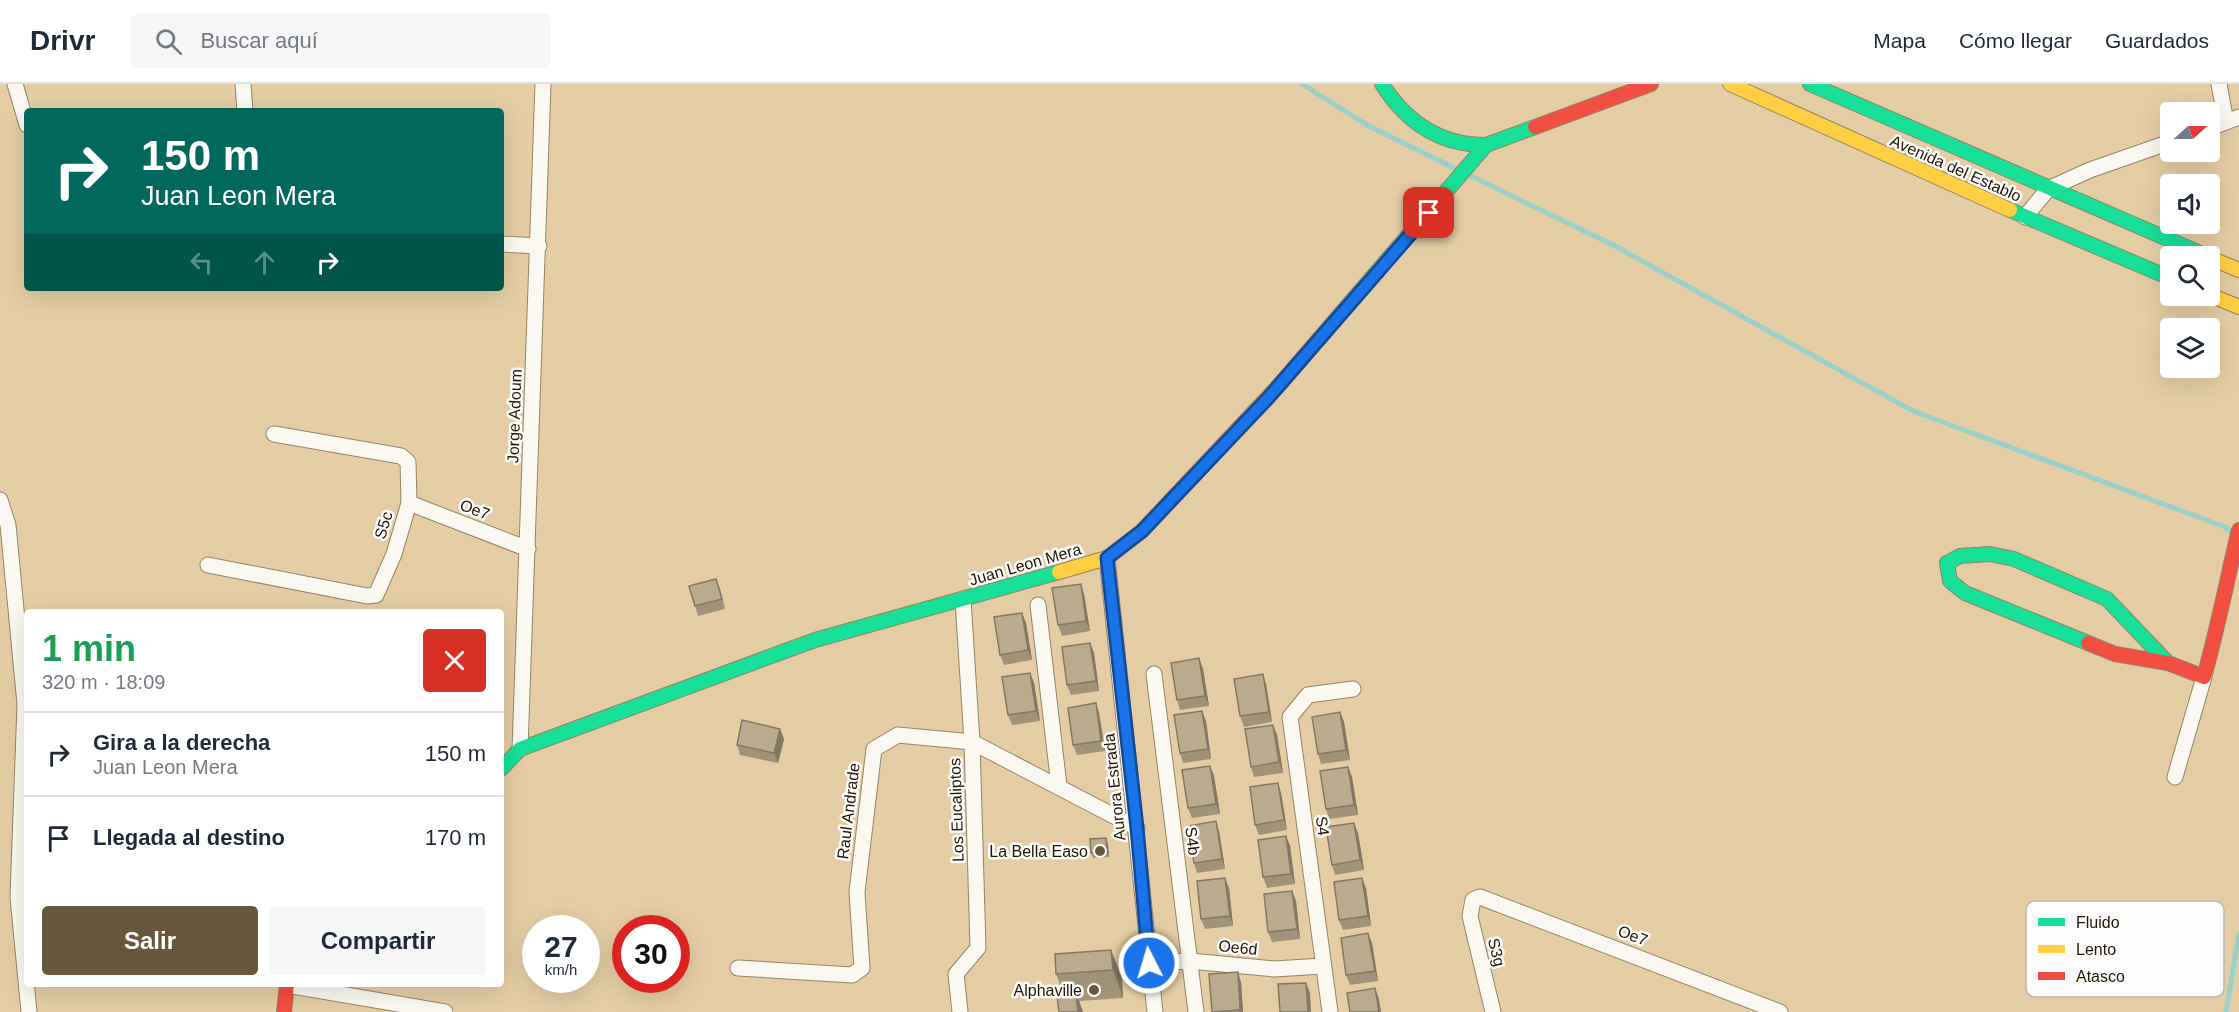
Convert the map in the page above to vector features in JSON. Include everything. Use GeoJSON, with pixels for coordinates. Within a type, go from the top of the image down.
{"type":"FeatureCollection","features":[{"type":"Feature","properties":{"kind":"street"},"geometry":{"type":"LineString","coordinates":[[15,84],[24,115]]}},
{"type":"Feature","properties":{"kind":"street"},"geometry":{"type":"LineString","coordinates":[[243,84],[245,108]]}},
{"type":"Feature","properties":{"kind":"street","name":"Jorge Adoum"},"geometry":{"type":"LineString","coordinates":[[520,749],[543,84]]}},
{"type":"Feature","properties":{"kind":"street"},"geometry":{"type":"LineString","coordinates":[[1382,84],[1391,99],[1425,130],[1452,142],[1474,146],[1486,145]]}},
{"type":"Feature","properties":{"kind":"street","name":"Juan Leon Mera"},"geometry":{"type":"LineString","coordinates":[[504,766],[520,749],[815,640],[1107,558],[1142,531],[1268,398],[1486,145],[1651,84]]}},
{"type":"Feature","properties":{"kind":"street","name":"Avenida del Establo"},"geometry":{"type":"LineString","coordinates":[[1730,84],[2025,217],[2160,274]]}},
{"type":"Feature","properties":{"kind":"street","name":"Avenida del Establo"},"geometry":{"type":"LineString","coordinates":[[1810,84],[2182,246]]}},
{"type":"Feature","properties":{"kind":"street"},"geometry":{"type":"LineString","coordinates":[[2219,84],[2232,120],[2239,113]]}},
{"type":"Feature","properties":{"kind":"street"},"geometry":{"type":"LineString","coordinates":[[2025,217],[2048,189],[2090,170],[2160,146]]}},
{"type":"Feature","properties":{"kind":"street"},"geometry":{"type":"LineString","coordinates":[[504,244],[538,246]]}},
{"type":"Feature","properties":{"kind":"street","name":"Avenida del Establo"},"geometry":{"type":"LineString","coordinates":[[2220,262],[2239,270]]}},
{"type":"Feature","properties":{"kind":"street"},"geometry":{"type":"LineString","coordinates":[[2220,299],[2239,307]]}},
{"type":"Feature","properties":{"kind":"street","name":"S5c"},"geometry":{"type":"LineString","coordinates":[[208,565],[367,596],[376,595],[394,554],[409,502],[408,462],[401,456],[274,434]]}},
{"type":"Feature","properties":{"kind":"street"},"geometry":{"type":"LineString","coordinates":[[0,500],[8,525],[24,693]]}},
{"type":"Feature","properties":{"kind":"street","name":"Oe7"},"geometry":{"type":"LineString","coordinates":[[409,502],[528,549]]}},
{"type":"Feature","properties":{"kind":"street"},"geometry":{"type":"LineString","coordinates":[[2175,777],[2220,621],[2233,547],[2239,530]]}},
{"type":"Feature","properties":{"kind":"street"},"geometry":{"type":"LineString","coordinates":[[2168,663],[2107,599],[2014,559],[1989,554],[1960,556],[1947,563],[1950,581],[1965,593],[2115,654],[2168,663],[2204,677]]}},
{"type":"Feature","properties":{"kind":"street","name":"Aurora Estrada"},"geometry":{"type":"LineString","coordinates":[[1107,558],[1155,1012]]}},
{"type":"Feature","properties":{"kind":"street","name":"Los Eucaliptos"},"geometry":{"type":"LineString","coordinates":[[960,1012],[956,974],[978,948],[972,742],[963,599]]}},
{"type":"Feature","properties":{"kind":"street"},"geometry":{"type":"LineString","coordinates":[[1038,605],[1059,786]]}},
{"type":"Feature","properties":{"kind":"street","name":"S4b"},"geometry":{"type":"LineString","coordinates":[[1154,674],[1196,1012]]}},
{"type":"Feature","properties":{"kind":"street","name":"S4"},"geometry":{"type":"LineString","coordinates":[[1330,1012],[1290,717],[1308,695],[1353,689]]}},
{"type":"Feature","properties":{"kind":"street"},"geometry":{"type":"LineString","coordinates":[[24,732],[18,897],[24,966]]}},
{"type":"Feature","properties":{"kind":"street","name":"Raul Andrade"},"geometry":{"type":"LineString","coordinates":[[738,968],[852,975],[862,968],[857,892],[874,749],[898,735],[972,742],[1137,828]]}},
{"type":"Feature","properties":{"kind":"street","name":"Oe7"},"geometry":{"type":"LineString","coordinates":[[1473,900],[1480,897],[1490,899],[1780,1012]]}},
{"type":"Feature","properties":{"kind":"street","name":"S3g"},"geometry":{"type":"LineString","coordinates":[[1473,900],[1470,916],[1493,1012]]}},
{"type":"Feature","properties":{"kind":"street","name":"Oe6d"},"geometry":{"type":"LineString","coordinates":[[1149,963],[1190,961],[1274,969],[1323,966]]}},
{"type":"Feature","properties":{"kind":"street"},"geometry":{"type":"LineString","coordinates":[[26,987],[28,1012]]}},
{"type":"Feature","properties":{"kind":"street"},"geometry":{"type":"LineString","coordinates":[[284,1012],[287,987]]}},
{"type":"Feature","properties":{"kind":"street"},"geometry":{"type":"LineString","coordinates":[[304,987],[445,1012]]}},
{"type":"Feature","properties":{"kind":"building"},"geometry":{"type":"Polygon","coordinates":[[[716,579],[722,599],[695,606],[689,586],[716,579]]]}},
{"type":"Feature","properties":{"kind":"building"},"geometry":{"type":"Polygon","coordinates":[[[1081,584],[1086,621],[1058,625],[1052,588],[1081,584]]]}},
{"type":"Feature","properties":{"kind":"building"},"geometry":{"type":"Polygon","coordinates":[[[1022,613],[1028,650],[1000,655],[994,617],[1022,613]]]}},
{"type":"Feature","properties":{"kind":"building"},"geometry":{"type":"Polygon","coordinates":[[[1090,643],[1096,681],[1067,685],[1062,647],[1090,643]]]}},
{"type":"Feature","properties":{"kind":"building"},"geometry":{"type":"Polygon","coordinates":[[[1199,658],[1205,696],[1177,700],[1171,663],[1199,658]]]}},
{"type":"Feature","properties":{"kind":"building"},"geometry":{"type":"Polygon","coordinates":[[[1030,673],[1036,711],[1008,715],[1002,677],[1030,673]]]}},
{"type":"Feature","properties":{"kind":"building"},"geometry":{"type":"Polygon","coordinates":[[[1263,674],[1269,712],[1240,716],[1234,679],[1263,674]]]}},
{"type":"Feature","properties":{"kind":"building"},"geometry":{"type":"Polygon","coordinates":[[[1096,703],[1101,741],[1073,745],[1068,708],[1096,703]]]}},
{"type":"Feature","properties":{"kind":"building"},"geometry":{"type":"Polygon","coordinates":[[[1202,711],[1208,749],[1180,753],[1174,715],[1202,711]]]}},
{"type":"Feature","properties":{"kind":"building"},"geometry":{"type":"Polygon","coordinates":[[[1340,712],[1346,750],[1318,754],[1312,717],[1340,712]]]}},
{"type":"Feature","properties":{"kind":"building"},"geometry":{"type":"Polygon","coordinates":[[[742,720],[780,729],[774,753],[737,745],[742,720]]]}},
{"type":"Feature","properties":{"kind":"building"},"geometry":{"type":"Polygon","coordinates":[[[1273,725],[1279,762],[1251,767],[1245,729],[1273,725]]]}},
{"type":"Feature","properties":{"kind":"building"},"geometry":{"type":"Polygon","coordinates":[[[1210,766],[1216,804],[1188,808],[1182,770],[1210,766]]]}},
{"type":"Feature","properties":{"kind":"building"},"geometry":{"type":"Polygon","coordinates":[[[1348,767],[1354,805],[1326,809],[1320,771],[1348,767]]]}},
{"type":"Feature","properties":{"kind":"building"},"geometry":{"type":"Polygon","coordinates":[[[1278,783],[1284,820],[1255,825],[1250,787],[1278,783]]]}},
{"type":"Feature","properties":{"kind":"building"},"geometry":{"type":"Polygon","coordinates":[[[1216,821],[1222,859],[1194,863],[1188,826],[1216,821]]]}},
{"type":"Feature","properties":{"kind":"building"},"geometry":{"type":"Polygon","coordinates":[[[1354,823],[1360,860],[1332,865],[1326,827],[1354,823]]]}},
{"type":"Feature","properties":{"kind":"building"},"geometry":{"type":"Polygon","coordinates":[[[1286,836],[1291,874],[1263,877],[1258,840],[1286,836]]]}},
{"type":"Feature","properties":{"kind":"building"},"geometry":{"type":"Polygon","coordinates":[[[1106,838],[1107,852],[1091,853],[1090,839],[1106,838]]]}},
{"type":"Feature","properties":{"kind":"building"},"geometry":{"type":"Polygon","coordinates":[[[1225,878],[1230,916],[1201,919],[1197,881],[1225,878]]]}},
{"type":"Feature","properties":{"kind":"building"},"geometry":{"type":"Polygon","coordinates":[[[1362,878],[1368,916],[1339,920],[1334,882],[1362,878]]]}},
{"type":"Feature","properties":{"kind":"building"},"geometry":{"type":"Polygon","coordinates":[[[1292,891],[1297,929],[1268,932],[1264,894],[1292,891]]]}},
{"type":"Feature","properties":{"kind":"building"},"geometry":{"type":"Polygon","coordinates":[[[1368,933],[1375,971],[1346,975],[1341,938],[1368,933]]]}},
{"type":"Feature","properties":{"kind":"building"},"geometry":{"type":"Polygon","coordinates":[[[1111,950],[1113,970],[1056,974],[1055,954],[1111,950]]]}},
{"type":"Feature","properties":{"kind":"building"},"geometry":{"type":"Polygon","coordinates":[[[1238,972],[1240,1010],[1212,1012],[1209,974],[1238,972]]]}},
{"type":"Feature","properties":{"kind":"building"},"geometry":{"type":"Polygon","coordinates":[[[1306,983],[1308,1012],[1280,1012],[1278,984],[1306,983]]]}},
{"type":"Feature","properties":{"kind":"building"},"geometry":{"type":"Polygon","coordinates":[[[1375,988],[1379,1012],[1350,1012],[1347,993],[1375,988]]]}},
{"type":"Feature","properties":{"kind":"building"},"geometry":{"type":"Polygon","coordinates":[[[1076,993],[1078,1012],[1059,1012],[1057,995],[1076,993]]]}},
{"type":"Feature","properties":{"kind":"waterway"},"geometry":{"type":"LineString","coordinates":[[1302,84],[1367,125],[1458,170]]}},
{"type":"Feature","properties":{"kind":"waterway"},"geometry":{"type":"LineString","coordinates":[[1469,175],[1615,246],[1913,411],[2225,527],[2233,533]]}},
{"type":"Feature","properties":{"kind":"waterway"},"geometry":{"type":"LineString","coordinates":[[2226,1012],[2239,934]]}},
{"type":"Feature","properties":{"kind":"traffic: fast"},"geometry":{"type":"LineString","coordinates":[[1382,84],[1402,110],[1426,129],[1454,141],[1486,145]]}},
{"type":"Feature","properties":{"kind":"traffic: fast"},"geometry":{"type":"LineString","coordinates":[[1810,84],[2184,246]]}},
{"type":"Feature","properties":{"kind":"traffic: fast"},"geometry":{"type":"LineString","coordinates":[[1281,383],[1486,145],[1535,127]]}},
{"type":"Feature","properties":{"kind":"traffic: fast"},"geometry":{"type":"LineString","coordinates":[[2010,210],[2160,274]]}},
{"type":"Feature","properties":{"kind":"traffic: fast"},"geometry":{"type":"LineString","coordinates":[[2088,643],[1965,593],[1950,581],[1947,563],[1960,556],[1990,554],[2014,559],[2107,599],[2168,663]]}},
{"type":"Feature","properties":{"kind":"traffic: fast"},"geometry":{"type":"LineString","coordinates":[[504,766],[520,749],[815,640],[1059,572]]}},
{"type":"Feature","properties":{"kind":"traffic: slow"},"geometry":{"type":"LineString","coordinates":[[1730,84],[2010,210]]}},
{"type":"Feature","properties":{"kind":"traffic: slow"},"geometry":{"type":"LineString","coordinates":[[2220,262],[2239,270]]}},
{"type":"Feature","properties":{"kind":"traffic: slow"},"geometry":{"type":"LineString","coordinates":[[2220,299],[2239,307]]}},
{"type":"Feature","properties":{"kind":"traffic: slow"},"geometry":{"type":"LineString","coordinates":[[1059,572],[1107,558],[1142,531],[1281,383]]}},
{"type":"Feature","properties":{"kind":"traffic: jam"},"geometry":{"type":"LineString","coordinates":[[1535,127],[1651,84]]}},
{"type":"Feature","properties":{"kind":"traffic: jam"},"geometry":{"type":"LineString","coordinates":[[2088,643],[2115,654],[2168,663],[2204,677],[2239,530]]}},
{"type":"Feature","properties":{"kind":"traffic: jam"},"geometry":{"type":"LineString","coordinates":[[284,1012],[287,987]]}},
{"type":"Feature","properties":{"kind":"place","name":"La Bella Easo"},"geometry":{"type":"Point","coordinates":[1100,851]}},
{"type":"Feature","properties":{"kind":"place","name":"Alphaville"},"geometry":{"type":"Point","coordinates":[1094,990]}},
{"type":"Feature","properties":{"kind":"route"},"geometry":{"type":"LineString","coordinates":[[1149,963],[1137,828],[1107,558],[1142,531],[1268,398],[1429,213]]}}]}
